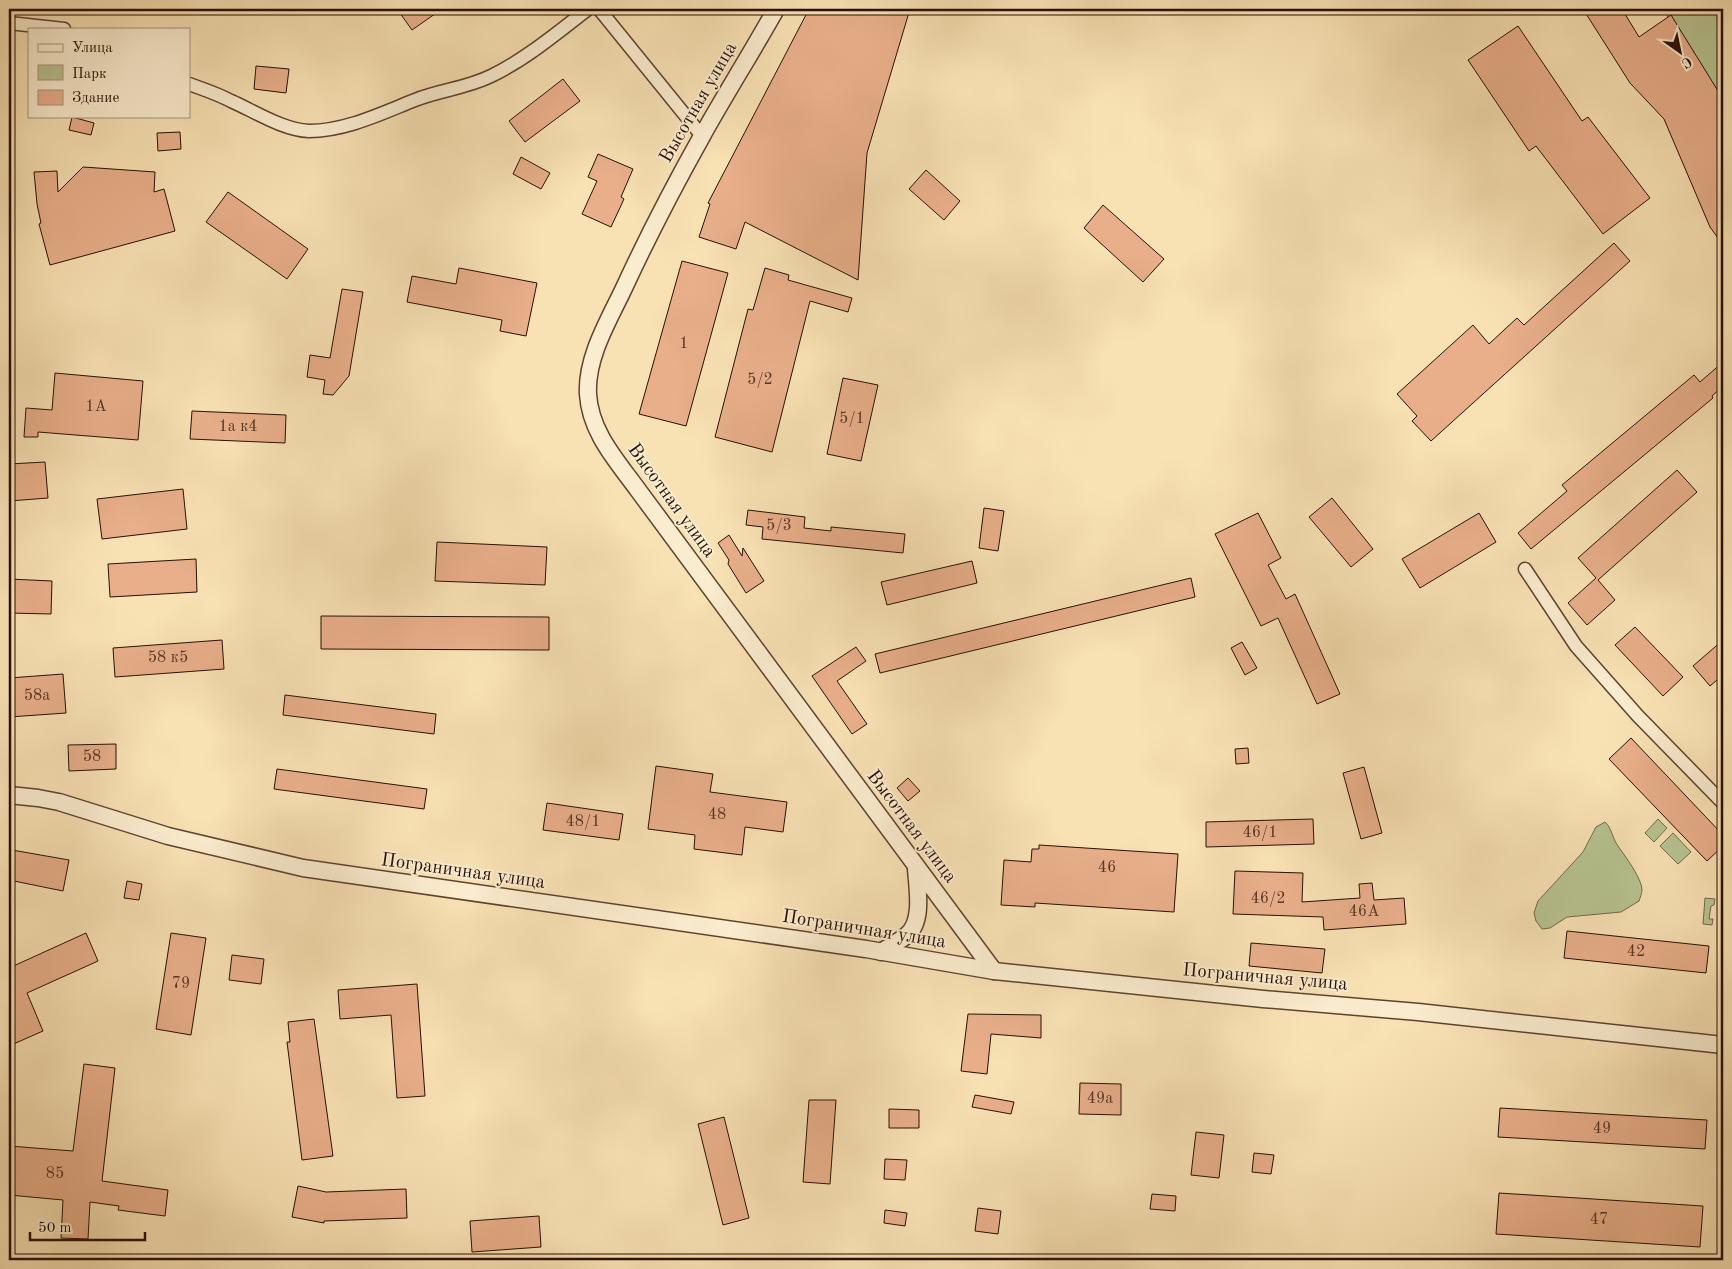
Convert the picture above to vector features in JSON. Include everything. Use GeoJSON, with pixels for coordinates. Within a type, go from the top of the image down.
{"type":"FeatureCollection","features":[{"type":"Feature","properties":{"kind":"street"},"geometry":{"type":"LineString","coordinates":[[190,84],[231,100],[263,116],[299,129],[309,131],[336,128],[418,99],[470,85],[492,76],[539,46],[588,9]]}},
{"type":"Feature","properties":{"kind":"street"},"geometry":{"type":"LineString","coordinates":[[599,9],[702,136]]}},
{"type":"Feature","properties":{"kind":"street","name":"Высотная улица"},"geometry":{"type":"LineString","coordinates":[[776,9],[702,136],[634,263],[592,362],[588,396],[591,414],[602,439],[633,483],[994,971]]}},
{"type":"Feature","properties":{"kind":"street"},"geometry":{"type":"LineString","coordinates":[[9,23],[55,28]]}},
{"type":"Feature","properties":{"kind":"street"},"geometry":{"type":"LineString","coordinates":[[1525,569],[1576,646],[1638,716],[1723,803]]}},
{"type":"Feature","properties":{"kind":"street","name":"Пограничная улица"},"geometry":{"type":"LineString","coordinates":[[9,795],[59,802],[177,839],[303,868],[881,952],[994,971],[1263,999],[1428,1013],[1723,1045]]}},
{"type":"Feature","properties":{"kind":"street"},"geometry":{"type":"LineString","coordinates":[[881,952],[907,935],[916,923],[918,911],[916,868]]}},
{"type":"Feature","properties":{"kind":"green space"},"geometry":{"type":"Polygon","coordinates":[[[1663,9],[1723,9],[1723,108],[1663,9]]]}},
{"type":"Feature","properties":{"kind":"green space"},"geometry":{"type":"Polygon","coordinates":[[[1658,819],[1667,828],[1654,842],[1645,833],[1658,819]]]}},
{"type":"Feature","properties":{"kind":"green space"},"geometry":{"type":"Polygon","coordinates":[[[1605,822],[1639,879],[1642,890],[1639,901],[1621,912],[1567,917],[1550,928],[1542,929],[1536,921],[1534,913],[1538,901],[1583,852],[1596,827],[1605,822]]]}},
{"type":"Feature","properties":{"kind":"green space"},"geometry":{"type":"Polygon","coordinates":[[[1673,833],[1691,852],[1678,864],[1660,846],[1673,833]]]}},
{"type":"Feature","properties":{"kind":"green space"},"geometry":{"type":"Polygon","coordinates":[[[1705,898],[1715,899],[1714,905],[1711,906],[1709,919],[1713,919],[1712,925],[1703,924],[1705,898]]]}},
{"type":"Feature","properties":{"kind":"building"},"geometry":{"type":"Polygon","coordinates":[[[397,9],[442,9],[412,30],[397,9]]]}},
{"type":"Feature","properties":{"kind":"building"},"geometry":{"type":"Polygon","coordinates":[[[809,9],[910,9],[867,153],[858,280],[745,222],[736,249],[699,237],[710,204],[708,203],[809,9]]]}},
{"type":"Feature","properties":{"kind":"building"},"geometry":{"type":"Polygon","coordinates":[[[1583,9],[1622,9],[1639,37],[1671,15],[1723,99],[1723,245],[1710,227],[1664,119],[1630,83],[1583,9]]]}},
{"type":"Feature","properties":{"kind":"building"},"geometry":{"type":"Polygon","coordinates":[[[1518,26],[1582,121],[1588,117],[1650,198],[1603,234],[1536,146],[1529,151],[1468,60],[1518,26]]]}},
{"type":"Feature","properties":{"kind":"building"},"geometry":{"type":"Polygon","coordinates":[[[256,66],[289,69],[286,93],[254,89],[256,66]]]}},
{"type":"Feature","properties":{"kind":"building"},"geometry":{"type":"Polygon","coordinates":[[[563,79],[580,101],[525,142],[509,121],[563,79]]]}},
{"type":"Feature","properties":{"kind":"building"},"geometry":{"type":"Polygon","coordinates":[[[72,118],[94,123],[91,135],[69,130],[72,118]]]}},
{"type":"Feature","properties":{"kind":"building"},"geometry":{"type":"Polygon","coordinates":[[[180,132],[181,149],[158,151],[157,133],[180,132]]]}},
{"type":"Feature","properties":{"kind":"building"},"geometry":{"type":"Polygon","coordinates":[[[598,154],[633,169],[621,197],[624,199],[611,227],[582,214],[597,181],[588,177],[598,154]]]}},
{"type":"Feature","properties":{"kind":"building"},"geometry":{"type":"Polygon","coordinates":[[[521,157],[550,173],[541,189],[513,174],[521,157]]]}},
{"type":"Feature","properties":{"kind":"building"},"geometry":{"type":"Polygon","coordinates":[[[83,167],[155,172],[154,192],[164,189],[175,231],[50,265],[39,224],[41,223],[34,172],[57,171],[58,192],[83,167]]]}},
{"type":"Feature","properties":{"kind":"building"},"geometry":{"type":"Polygon","coordinates":[[[926,170],[960,201],[944,220],[909,189],[926,170]]]}},
{"type":"Feature","properties":{"kind":"building"},"geometry":{"type":"Polygon","coordinates":[[[228,192],[308,249],[287,279],[206,222],[228,192]]]}},
{"type":"Feature","properties":{"kind":"building"},"geometry":{"type":"Polygon","coordinates":[[[1103,205],[1164,259],[1143,282],[1084,228],[1103,205]]]}},
{"type":"Feature","properties":{"kind":"building"},"geometry":{"type":"Polygon","coordinates":[[[1614,243],[1630,261],[1431,441],[1412,421],[1417,416],[1397,394],[1473,325],[1489,344],[1517,318],[1524,325],[1614,243]]]}},
{"type":"Feature","properties":{"kind":"building"},"geometry":{"type":"Polygon","coordinates":[[[682,261],[728,273],[686,426],[639,414],[682,261]]]}},
{"type":"Feature","properties":{"kind":"building"},"geometry":{"type":"Polygon","coordinates":[[[459,268],[537,283],[526,336],[500,331],[502,320],[407,302],[412,276],[456,284],[459,268]]]}},
{"type":"Feature","properties":{"kind":"building"},"geometry":{"type":"Polygon","coordinates":[[[765,268],[789,275],[788,280],[852,298],[848,312],[810,301],[772,452],[715,437],[748,309],[753,310],[765,268]]]}},
{"type":"Feature","properties":{"kind":"building"},"geometry":{"type":"Polygon","coordinates":[[[342,289],[363,292],[349,376],[333,395],[323,394],[325,380],[307,377],[310,355],[330,358],[342,289]]]}},
{"type":"Feature","properties":{"kind":"building"},"geometry":{"type":"Polygon","coordinates":[[[1723,362],[1723,386],[1712,396],[1713,398],[1531,549],[1518,533],[1567,491],[1562,485],[1694,375],[1700,382],[1723,362]]]}},
{"type":"Feature","properties":{"kind":"building"},"geometry":{"type":"Polygon","coordinates":[[[55,373],[143,381],[138,440],[38,432],[38,437],[24,437],[26,408],[52,410],[55,373]]]}},
{"type":"Feature","properties":{"kind":"building"},"geometry":{"type":"Polygon","coordinates":[[[843,378],[878,385],[861,461],[827,454],[843,378]]]}},
{"type":"Feature","properties":{"kind":"building"},"geometry":{"type":"Polygon","coordinates":[[[192,411],[286,415],[285,443],[190,439],[192,411]]]}},
{"type":"Feature","properties":{"kind":"building"},"geometry":{"type":"Polygon","coordinates":[[[45,462],[48,498],[9,501],[9,464],[45,462]]]}},
{"type":"Feature","properties":{"kind":"building"},"geometry":{"type":"Polygon","coordinates":[[[1677,470],[1697,492],[1598,580],[1615,600],[1587,625],[1568,603],[1596,578],[1578,558],[1677,470]]]}},
{"type":"Feature","properties":{"kind":"building"},"geometry":{"type":"Polygon","coordinates":[[[183,489],[187,529],[102,539],[97,499],[183,489]]]}},
{"type":"Feature","properties":{"kind":"building"},"geometry":{"type":"Polygon","coordinates":[[[1332,498],[1373,549],[1351,567],[1309,517],[1332,498]]]}},
{"type":"Feature","properties":{"kind":"building"},"geometry":{"type":"Polygon","coordinates":[[[984,508],[1004,511],[998,551],[979,548],[984,508]]]}},
{"type":"Feature","properties":{"kind":"building"},"geometry":{"type":"Polygon","coordinates":[[[748,510],[805,517],[804,528],[831,531],[831,527],[905,534],[903,553],[762,539],[763,527],[746,525],[748,510]]]}},
{"type":"Feature","properties":{"kind":"building"},"geometry":{"type":"Polygon","coordinates":[[[1258,513],[1281,558],[1268,565],[1286,599],[1295,594],[1340,694],[1317,704],[1278,618],[1261,626],[1215,534],[1258,513]]]}},
{"type":"Feature","properties":{"kind":"building"},"geometry":{"type":"Polygon","coordinates":[[[1479,513],[1496,542],[1420,588],[1402,559],[1479,513]]]}},
{"type":"Feature","properties":{"kind":"building"},"geometry":{"type":"Polygon","coordinates":[[[729,535],[742,556],[743,548],[764,581],[746,593],[728,564],[729,560],[718,543],[729,535]]]}},
{"type":"Feature","properties":{"kind":"building"},"geometry":{"type":"Polygon","coordinates":[[[437,542],[547,547],[545,585],[435,581],[437,542]]]}},
{"type":"Feature","properties":{"kind":"building"},"geometry":{"type":"Polygon","coordinates":[[[196,559],[197,592],[110,597],[108,564],[196,559]]]}},
{"type":"Feature","properties":{"kind":"building"},"geometry":{"type":"Polygon","coordinates":[[[972,561],[977,583],[887,605],[881,582],[972,561]]]}},
{"type":"Feature","properties":{"kind":"building"},"geometry":{"type":"Polygon","coordinates":[[[1191,578],[1195,597],[880,673],[875,654],[1191,578]]]}},
{"type":"Feature","properties":{"kind":"building"},"geometry":{"type":"Polygon","coordinates":[[[9,579],[52,581],[51,614],[9,613],[9,579]]]}},
{"type":"Feature","properties":{"kind":"building"},"geometry":{"type":"Polygon","coordinates":[[[321,616],[549,617],[549,650],[321,649],[321,616]]]}},
{"type":"Feature","properties":{"kind":"building"},"geometry":{"type":"Polygon","coordinates":[[[1635,627],[1683,677],[1663,696],[1615,645],[1635,627]]]}},
{"type":"Feature","properties":{"kind":"building"},"geometry":{"type":"Polygon","coordinates":[[[222,640],[224,669],[115,677],[113,648],[222,640]]]}},
{"type":"Feature","properties":{"kind":"building"},"geometry":{"type":"Polygon","coordinates":[[[1723,640],[1723,675],[1710,686],[1693,666],[1723,640]]]}},
{"type":"Feature","properties":{"kind":"building"},"geometry":{"type":"Polygon","coordinates":[[[1242,642],[1257,668],[1245,675],[1231,648],[1242,642]]]}},
{"type":"Feature","properties":{"kind":"building"},"geometry":{"type":"Polygon","coordinates":[[[856,647],[866,661],[837,681],[867,724],[852,734],[812,676],[856,647]]]}},
{"type":"Feature","properties":{"kind":"building"},"geometry":{"type":"Polygon","coordinates":[[[63,674],[66,713],[9,717],[9,678],[63,674]]]}},
{"type":"Feature","properties":{"kind":"building"},"geometry":{"type":"Polygon","coordinates":[[[285,695],[436,714],[434,734],[283,715],[285,695]]]}},
{"type":"Feature","properties":{"kind":"building"},"geometry":{"type":"Polygon","coordinates":[[[1631,738],[1723,835],[1723,846],[1707,861],[1609,759],[1631,738]]]}},
{"type":"Feature","properties":{"kind":"building"},"geometry":{"type":"Polygon","coordinates":[[[116,744],[116,769],[69,771],[68,745],[116,744]]]}},
{"type":"Feature","properties":{"kind":"building"},"geometry":{"type":"Polygon","coordinates":[[[1248,748],[1249,763],[1236,764],[1235,749],[1248,748]]]}},
{"type":"Feature","properties":{"kind":"building"},"geometry":{"type":"Polygon","coordinates":[[[656,766],[713,774],[710,792],[787,802],[783,832],[745,827],[742,855],[694,849],[695,835],[648,829],[656,766]]]}},
{"type":"Feature","properties":{"kind":"building"},"geometry":{"type":"Polygon","coordinates":[[[1364,767],[1382,833],[1361,839],[1343,773],[1364,767]]]}},
{"type":"Feature","properties":{"kind":"building"},"geometry":{"type":"Polygon","coordinates":[[[277,769],[427,789],[424,809],[274,789],[277,769]]]}},
{"type":"Feature","properties":{"kind":"building"},"geometry":{"type":"Polygon","coordinates":[[[908,778],[920,791],[908,801],[897,788],[908,778]]]}},
{"type":"Feature","properties":{"kind":"building"},"geometry":{"type":"Polygon","coordinates":[[[547,803],[623,814],[619,840],[543,830],[547,803]]]}},
{"type":"Feature","properties":{"kind":"building"},"geometry":{"type":"Polygon","coordinates":[[[1313,819],[1314,844],[1206,847],[1206,822],[1313,819]]]}},
{"type":"Feature","properties":{"kind":"building"},"geometry":{"type":"Polygon","coordinates":[[[1039,845],[1178,854],[1174,912],[1035,903],[1035,907],[1001,905],[1004,860],[1031,862],[1032,849],[1039,849],[1039,845]]]}},
{"type":"Feature","properties":{"kind":"building"},"geometry":{"type":"Polygon","coordinates":[[[12,850],[69,860],[63,891],[9,880],[12,850]]]}},
{"type":"Feature","properties":{"kind":"building"},"geometry":{"type":"Polygon","coordinates":[[[1235,871],[1303,873],[1302,902],[1360,898],[1359,884],[1372,883],[1374,900],[1404,898],[1406,924],[1324,930],[1323,917],[1233,914],[1235,871]]]}},
{"type":"Feature","properties":{"kind":"building"},"geometry":{"type":"Polygon","coordinates":[[[127,881],[142,884],[139,900],[124,898],[127,881]]]}},
{"type":"Feature","properties":{"kind":"building"},"geometry":{"type":"Polygon","coordinates":[[[1567,931],[1709,946],[1706,973],[1564,958],[1567,931]]]}},
{"type":"Feature","properties":{"kind":"building"},"geometry":{"type":"Polygon","coordinates":[[[86,933],[98,961],[27,993],[43,1031],[9,1046],[9,968],[86,933]]]}},
{"type":"Feature","properties":{"kind":"building"},"geometry":{"type":"Polygon","coordinates":[[[171,933],[206,938],[191,1035],[156,1029],[171,933]]]}},
{"type":"Feature","properties":{"kind":"building"},"geometry":{"type":"Polygon","coordinates":[[[1251,943],[1325,949],[1322,973],[1249,966],[1251,943]]]}},
{"type":"Feature","properties":{"kind":"building"},"geometry":{"type":"Polygon","coordinates":[[[232,955],[264,959],[261,984],[229,980],[232,955]]]}},
{"type":"Feature","properties":{"kind":"building"},"geometry":{"type":"Polygon","coordinates":[[[417,984],[425,1096],[397,1098],[391,1015],[340,1019],[338,990],[417,984]]]}},
{"type":"Feature","properties":{"kind":"building"},"geometry":{"type":"Polygon","coordinates":[[[968,1014],[1041,1015],[1041,1038],[991,1034],[987,1074],[961,1071],[968,1014]]]}},
{"type":"Feature","properties":{"kind":"building"},"geometry":{"type":"Polygon","coordinates":[[[314,1019],[333,1156],[302,1160],[287,1042],[290,1042],[288,1022],[314,1019]]]}},
{"type":"Feature","properties":{"kind":"building"},"geometry":{"type":"Polygon","coordinates":[[[84,1064],[115,1068],[102,1181],[168,1190],[165,1216],[118,1210],[119,1206],[90,1202],[88,1239],[61,1238],[63,1200],[9,1195],[9,1146],[73,1151],[84,1064]]]}},
{"type":"Feature","properties":{"kind":"building"},"geometry":{"type":"Polygon","coordinates":[[[1080,1083],[1121,1084],[1121,1115],[1079,1114],[1080,1083]]]}},
{"type":"Feature","properties":{"kind":"building"},"geometry":{"type":"Polygon","coordinates":[[[975,1095],[1014,1102],[1011,1114],[972,1107],[975,1095]]]}},
{"type":"Feature","properties":{"kind":"building"},"geometry":{"type":"Polygon","coordinates":[[[809,1100],[836,1100],[830,1184],[803,1182],[809,1100]]]}},
{"type":"Feature","properties":{"kind":"building"},"geometry":{"type":"Polygon","coordinates":[[[1500,1108],[1707,1120],[1705,1149],[1498,1137],[1500,1108]]]}},
{"type":"Feature","properties":{"kind":"building"},"geometry":{"type":"Polygon","coordinates":[[[889,1109],[919,1110],[919,1128],[889,1128],[889,1109]]]}},
{"type":"Feature","properties":{"kind":"building"},"geometry":{"type":"Polygon","coordinates":[[[724,1117],[749,1218],[723,1225],[698,1124],[724,1117]]]}},
{"type":"Feature","properties":{"kind":"building"},"geometry":{"type":"Polygon","coordinates":[[[1196,1132],[1224,1135],[1219,1178],[1191,1175],[1196,1132]]]}},
{"type":"Feature","properties":{"kind":"building"},"geometry":{"type":"Polygon","coordinates":[[[1254,1153],[1274,1155],[1271,1174],[1252,1172],[1254,1153]]]}},
{"type":"Feature","properties":{"kind":"building"},"geometry":{"type":"Polygon","coordinates":[[[885,1159],[907,1160],[905,1180],[884,1179],[885,1159]]]}},
{"type":"Feature","properties":{"kind":"building"},"geometry":{"type":"Polygon","coordinates":[[[298,1186],[326,1192],[406,1189],[407,1218],[324,1221],[324,1223],[292,1217],[298,1186]]]}},
{"type":"Feature","properties":{"kind":"building"},"geometry":{"type":"Polygon","coordinates":[[[1499,1193],[1703,1206],[1700,1247],[1496,1234],[1499,1193]]]}},
{"type":"Feature","properties":{"kind":"building"},"geometry":{"type":"Polygon","coordinates":[[[1152,1194],[1176,1196],[1175,1211],[1150,1209],[1152,1194]]]}},
{"type":"Feature","properties":{"kind":"building"},"geometry":{"type":"Polygon","coordinates":[[[978,1208],[1001,1211],[998,1234],[975,1231],[978,1208]]]}},
{"type":"Feature","properties":{"kind":"building"},"geometry":{"type":"Polygon","coordinates":[[[885,1210],[907,1213],[905,1226],[884,1223],[885,1210]]]}},
{"type":"Feature","properties":{"kind":"building"},"geometry":{"type":"Polygon","coordinates":[[[539,1216],[541,1247],[472,1252],[470,1221],[539,1216]]]}}]}
